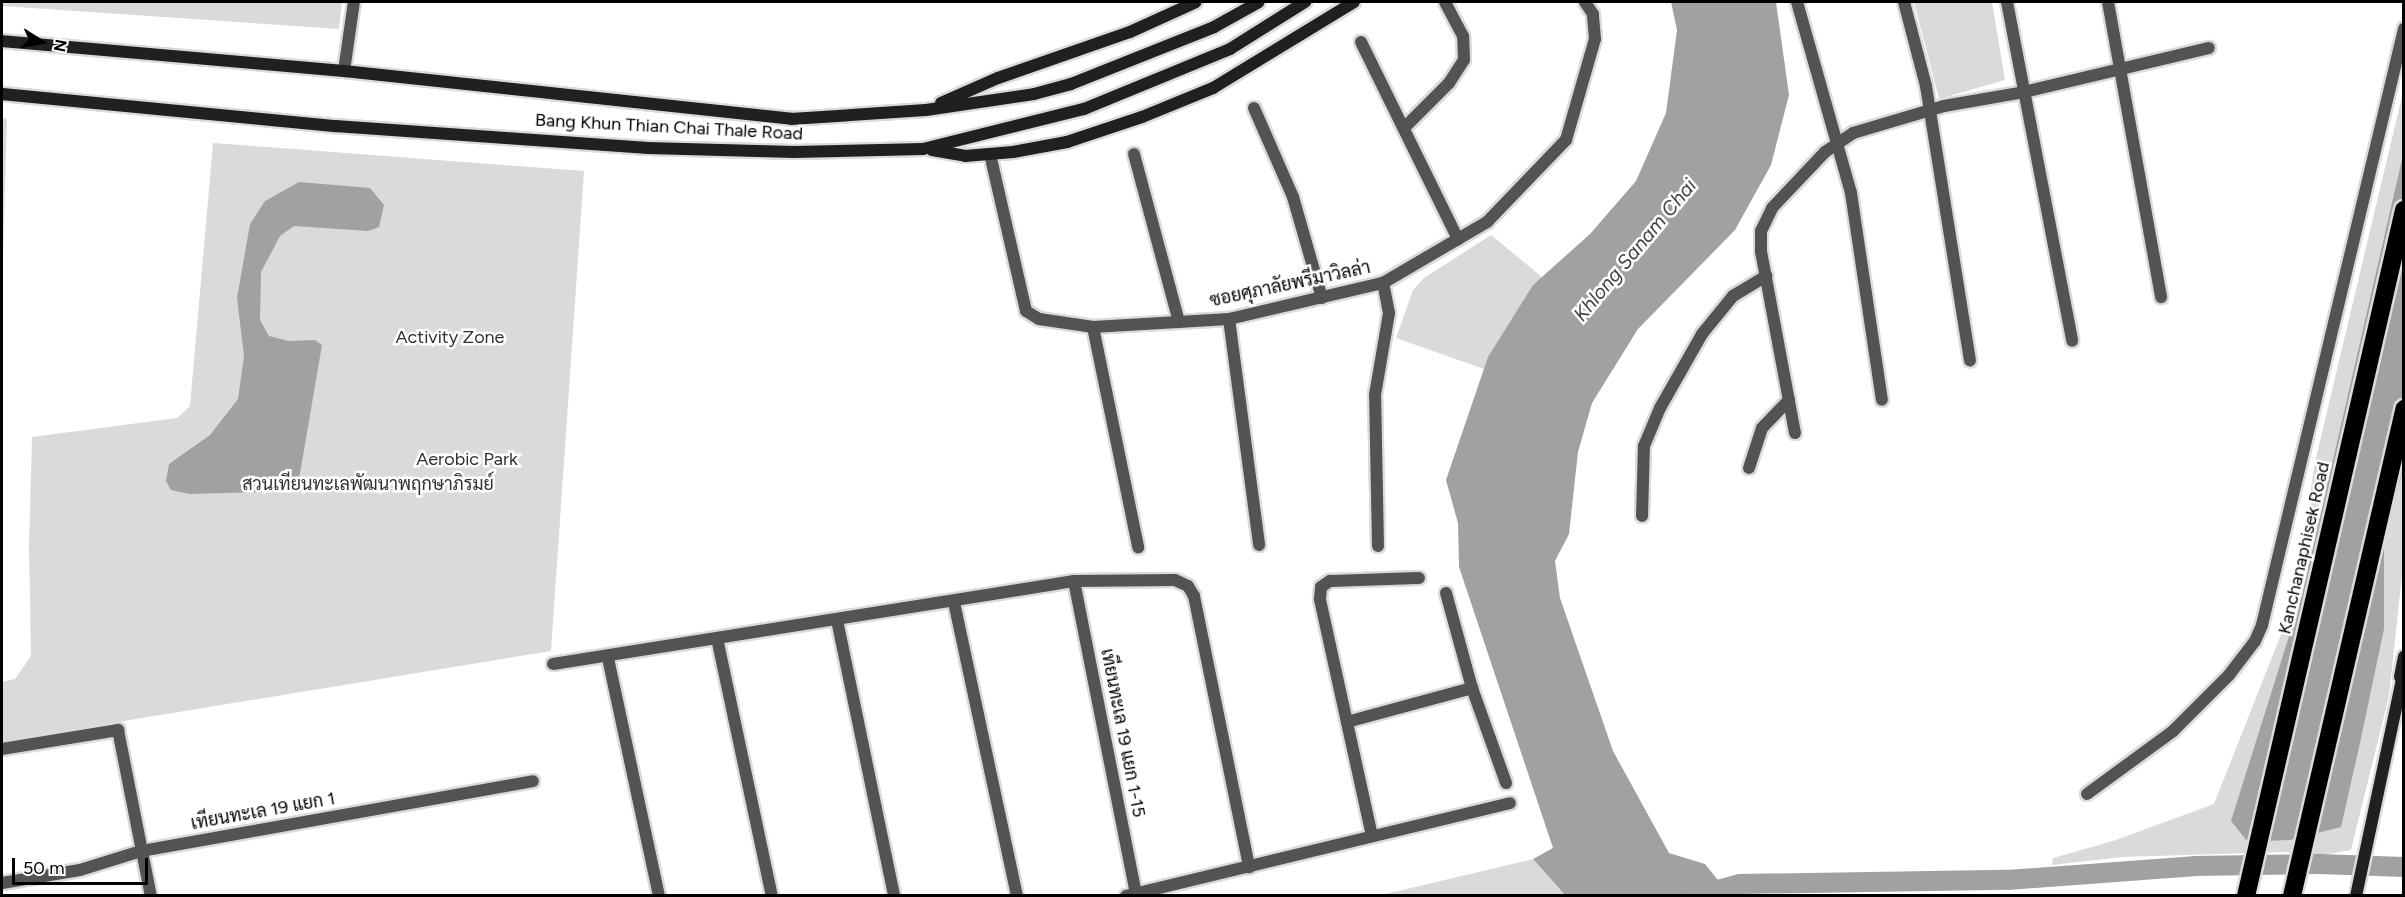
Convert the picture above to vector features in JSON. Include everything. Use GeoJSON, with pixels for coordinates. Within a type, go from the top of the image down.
{"type":"FeatureCollection","features":[{"type":"Feature","properties":{"kind":"highway","name":"Kanchanaphisek Road"},"geometry":{"type":"LineString","coordinates":[[2246,896],[2403,210]]}},
{"type":"Feature","properties":{"kind":"highway"},"geometry":{"type":"LineString","coordinates":[[2292,896],[2403,409]]}},
{"type":"Feature","properties":{"kind":"main road"},"geometry":{"type":"LineString","coordinates":[[927,110],[998,78],[1130,32],[1196,2]]}},
{"type":"Feature","properties":{"kind":"main road","name":"Bang Khun Thian Chai Thale Road"},"geometry":{"type":"LineString","coordinates":[[2,41],[344,71],[790,119],[927,110],[1034,94],[1071,84],[1214,27],[1259,2]]}},
{"type":"Feature","properties":{"kind":"main road","name":"Bang Khun Thian Chai Thale Road"},"geometry":{"type":"LineString","coordinates":[[2,94],[335,126],[648,148],[794,152],[924,149],[1084,109],[1230,49],[1305,2]]}},
{"type":"Feature","properties":{"kind":"main road"},"geometry":{"type":"LineString","coordinates":[[924,149],[965,156],[1067,142],[1142,117],[1213,88],[1354,2]]}},
{"type":"Feature","properties":{"kind":"main road"},"geometry":{"type":"LineString","coordinates":[[2398,696],[2403,656]]}},
{"type":"Feature","properties":{"kind":"main road"},"geometry":{"type":"LineString","coordinates":[[2356,896],[2403,670]]}},
{"type":"Feature","properties":{"kind":"main road"},"geometry":{"type":"LineString","coordinates":[[2398,696],[2403,679]]}},
{"type":"Feature","properties":{"kind":"street"},"geometry":{"type":"LineString","coordinates":[[344,71],[354,2]]}},
{"type":"Feature","properties":{"kind":"street"},"geometry":{"type":"LineString","coordinates":[[1404,128],[1449,83],[1464,60],[1463,36],[1445,2]]}},
{"type":"Feature","properties":{"kind":"street","name":"ซอยศุภาลัยพรีมาวิลล่า"},"geometry":{"type":"LineString","coordinates":[[990,153],[1026,311],[1039,319],[1093,327],[1228,319],[1383,283],[1487,222],[1566,140],[1595,39],[1593,14],[1585,2]]}},
{"type":"Feature","properties":{"kind":"street"},"geometry":{"type":"LineString","coordinates":[[1797,2],[1851,193],[1882,400]]}},
{"type":"Feature","properties":{"kind":"street"},"geometry":{"type":"LineString","coordinates":[[1904,2],[1930,110],[1970,360]]}},
{"type":"Feature","properties":{"kind":"street"},"geometry":{"type":"LineString","coordinates":[[2007,2],[2072,341]]}},
{"type":"Feature","properties":{"kind":"street"},"geometry":{"type":"LineString","coordinates":[[2108,2],[2161,297]]}},
{"type":"Feature","properties":{"kind":"street"},"geometry":{"type":"LineString","coordinates":[[2087,794],[2173,731],[2229,675],[2258,633],[2403,29]]}},
{"type":"Feature","properties":{"kind":"street"},"geometry":{"type":"LineString","coordinates":[[1361,42],[1458,239]]}},
{"type":"Feature","properties":{"kind":"street"},"geometry":{"type":"LineString","coordinates":[[1795,433],[1766,276],[1761,231],[1772,208],[1837,144],[1853,133],[1930,110],[2024,92],[2209,48]]}},
{"type":"Feature","properties":{"kind":"street"},"geometry":{"type":"LineString","coordinates":[[1254,108],[1293,197],[1322,298]]}},
{"type":"Feature","properties":{"kind":"street"},"geometry":{"type":"LineString","coordinates":[[1134,154],[1179,322]]}},
{"type":"Feature","properties":{"kind":"street"},"geometry":{"type":"LineString","coordinates":[[1642,516],[1644,446],[1660,408],[1702,334],[1733,296],[1766,276]]}},
{"type":"Feature","properties":{"kind":"street"},"geometry":{"type":"LineString","coordinates":[[1378,546],[1375,395],[1389,313],[1383,283]]}},
{"type":"Feature","properties":{"kind":"street"},"geometry":{"type":"LineString","coordinates":[[1228,319],[1259,545]]}},
{"type":"Feature","properties":{"kind":"street"},"geometry":{"type":"LineString","coordinates":[[1093,327],[1138,547]]}},
{"type":"Feature","properties":{"kind":"street"},"geometry":{"type":"LineString","coordinates":[[1749,468],[1762,428],[1789,400]]}},
{"type":"Feature","properties":{"kind":"street"},"geometry":{"type":"LineString","coordinates":[[1372,836],[1320,599],[1321,587],[1330,581],[1419,578]]}},
{"type":"Feature","properties":{"kind":"street"},"geometry":{"type":"LineString","coordinates":[[553,664],[954,602],[1074,581],[1175,580],[1188,586],[1194,596],[1249,867]]}},
{"type":"Feature","properties":{"kind":"street","name":"เทียนทะเล 19 แยก 1-15"},"geometry":{"type":"LineString","coordinates":[[1074,581],[1131,894]]}},
{"type":"Feature","properties":{"kind":"street"},"geometry":{"type":"LineString","coordinates":[[1446,592],[1472,688],[1506,783]]}},
{"type":"Feature","properties":{"kind":"street"},"geometry":{"type":"LineString","coordinates":[[954,602],[1017,896]]}},
{"type":"Feature","properties":{"kind":"street"},"geometry":{"type":"LineString","coordinates":[[837,620],[894,896]]}},
{"type":"Feature","properties":{"kind":"street"},"geometry":{"type":"LineString","coordinates":[[717,638],[772,896]]}},
{"type":"Feature","properties":{"kind":"street"},"geometry":{"type":"LineString","coordinates":[[608,657],[659,896]]}},
{"type":"Feature","properties":{"kind":"street"},"geometry":{"type":"LineString","coordinates":[[1347,722],[1472,688]]}},
{"type":"Feature","properties":{"kind":"street"},"geometry":{"type":"LineString","coordinates":[[2,749],[118,730],[151,896]]}},
{"type":"Feature","properties":{"kind":"street","name":"เทียนทะเล 19 แยก 1"},"geometry":{"type":"LineString","coordinates":[[2,883],[80,870],[141,851],[533,781]]}},
{"type":"Feature","properties":{"kind":"street"},"geometry":{"type":"LineString","coordinates":[[1131,894],[1510,804]]}},
{"type":"Feature","properties":{"kind":"green space"},"geometry":{"type":"Polygon","coordinates":[[[2,2],[342,2],[339,29],[2,6],[2,2]]]}},
{"type":"Feature","properties":{"kind":"green space"},"geometry":{"type":"Polygon","coordinates":[[[1914,2],[1992,2],[2005,80],[1939,99],[1914,2]]]}},
{"type":"Feature","properties":{"kind":"green space"},"geometry":{"type":"Polygon","coordinates":[[[2403,92],[2403,565],[2389,696],[2351,850],[2312,857],[2285,852],[2122,857],[2052,865],[2053,858],[2116,840],[2214,804],[2293,604],[2315,462],[2403,92]]]}},
{"type":"Feature","properties":{"kind":"green space"},"geometry":{"type":"Polygon","coordinates":[[[2,118],[7,119],[2,290],[2,118]]]}},
{"type":"Feature","properties":{"kind":"green space","name":"สวนเทียนทะเลพัฒนาพฤกษาภิรมย์"},"geometry":{"type":"Polygon","coordinates":[[[213,143],[584,171],[551,651],[2,741],[2,682],[15,679],[31,656],[29,546],[32,437],[177,418],[190,406],[213,143]]]}},
{"type":"Feature","properties":{"kind":"green space"},"geometry":{"type":"Polygon","coordinates":[[[1491,235],[1542,277],[1533,285],[1484,369],[1396,338],[1413,290],[1424,278],[1491,235]]]}},
{"type":"Feature","properties":{"kind":"green space"},"geometry":{"type":"Polygon","coordinates":[[[1533,859],[1565,895],[1377,896],[1533,859]]]}},
{"type":"Feature","properties":{"kind":"water","name":"Khlong Sanam Chai"},"geometry":{"type":"Polygon","coordinates":[[[1671,2],[1776,2],[1789,95],[1771,165],[1735,230],[1638,329],[1592,403],[1578,452],[1569,534],[1555,561],[1560,598],[1613,751],[1669,853],[1705,864],[1730,895],[1565,895],[1533,859],[1553,848],[1459,567],[1458,523],[1446,480],[1488,357],[1533,285],[1590,234],[1636,181],[1666,113],[1677,30],[1671,2]]]}},
{"type":"Feature","properties":{"kind":"water"},"geometry":{"type":"Polygon","coordinates":[[[2403,155],[2403,468],[2384,545],[2384,629],[2360,743],[2341,827],[2290,840],[2248,842],[2231,821],[2302,595],[2403,155]]]}},
{"type":"Feature","properties":{"kind":"water"},"geometry":{"type":"Polygon","coordinates":[[[299,182],[370,188],[384,205],[379,227],[368,231],[294,226],[280,236],[261,272],[260,320],[269,336],[289,341],[315,340],[322,345],[297,491],[189,494],[171,490],[166,481],[169,464],[210,435],[238,399],[244,356],[237,298],[250,224],[265,201],[299,182]]]}},
{"type":"Feature","properties":{"kind":"waterway"},"geometry":{"type":"LineString","coordinates":[[1695,896],[1740,884],[2007,880],[2196,866],[2319,864],[2404,867]]}},
{"type":"Feature","properties":{"kind":"park label","name":"Activity Zone"},"geometry":{"type":"Point","coordinates":[450,337]}},
{"type":"Feature","properties":{"kind":"park label","name":"Aerobic Park"},"geometry":{"type":"Point","coordinates":[467,459]}}]}
